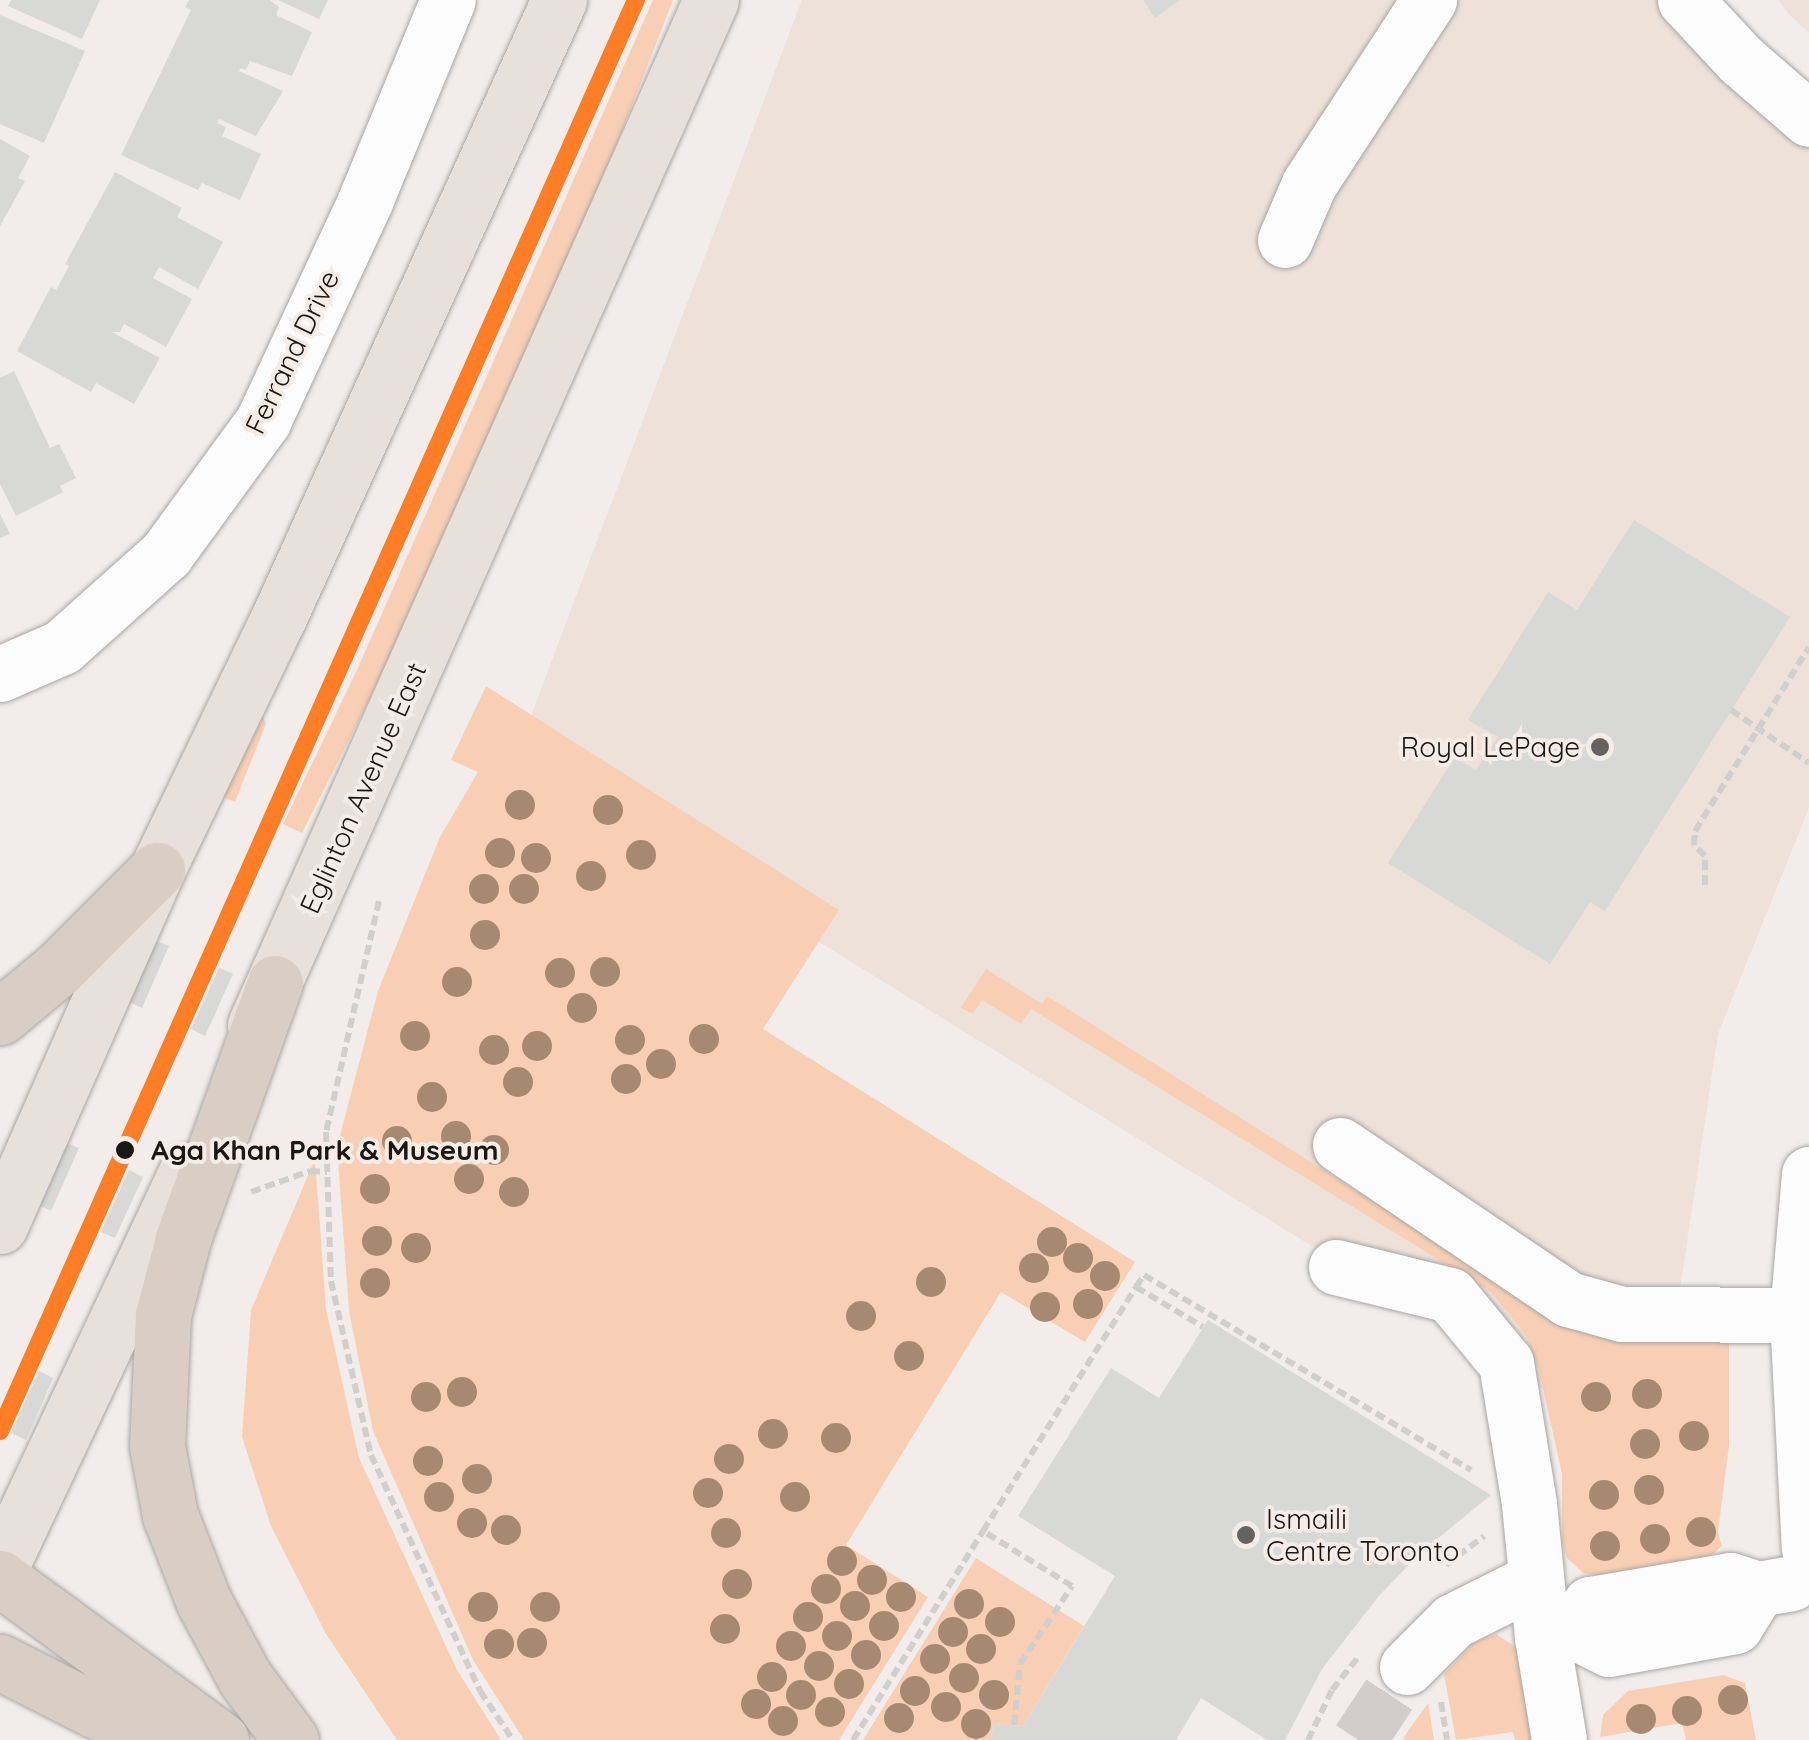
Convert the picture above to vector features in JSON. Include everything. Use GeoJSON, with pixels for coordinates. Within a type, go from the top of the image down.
{"type":"FeatureCollection","features":[{"type":"Feature","properties":{"kind":"highway"},"geometry":{"type":"LineString","coordinates":[[0,1017],[59,968],[157,870]]}},
{"type":"Feature","properties":{"kind":"highway"},"geometry":{"type":"LineString","coordinates":[[274,983],[183,1239],[163,1315],[157,1446],[170,1514],[204,1602],[245,1678],[291,1740]]}},
{"type":"Feature","properties":{"kind":"highway"},"geometry":{"type":"LineString","coordinates":[[0,1578],[220,1740]]}},
{"type":"Feature","properties":{"kind":"highway"},"geometry":{"type":"LineString","coordinates":[[0,1662],[152,1740]]}},
{"type":"Feature","properties":{"kind":"main road"},"geometry":{"type":"LineString","coordinates":[[0,1226],[157,870],[278,620],[559,0]]}},
{"type":"Feature","properties":{"kind":"main road","name":"Eglinton Avenue East"},"geometry":{"type":"LineString","coordinates":[[0,1568],[274,983],[711,0]]}},
{"type":"Feature","properties":{"kind":"street","name":"Ferrand Drive"},"geometry":{"type":"LineString","coordinates":[[0,674],[62,647],[166,554],[263,421],[365,201],[448,0]]}},
{"type":"Feature","properties":{"kind":"street"},"geometry":{"type":"LineString","coordinates":[[1284,240],[1309,184],[1429,0]]}},
{"type":"Feature","properties":{"kind":"street"},"geometry":{"type":"LineString","coordinates":[[1686,0],[1741,60],[1809,118]]}},
{"type":"Feature","properties":{"kind":"street"},"geometry":{"type":"LineString","coordinates":[[1340,1145],[1568,1299],[1622,1314],[1797,1315]]}},
{"type":"Feature","properties":{"kind":"street"},"geometry":{"type":"LineString","coordinates":[[1809,1174],[1797,1315],[1809,1548]]}},
{"type":"Feature","properties":{"kind":"street"},"geometry":{"type":"LineString","coordinates":[[1336,1267],[1450,1295],[1506,1363],[1529,1504],[1534,1580],[1557,1634],[1558,1740]]}},
{"type":"Feature","properties":{"kind":"street"},"geometry":{"type":"LineString","coordinates":[[1406,1667],[1453,1621],[1534,1580]]}},
{"type":"Feature","properties":{"kind":"street"},"geometry":{"type":"LineString","coordinates":[[1557,1634],[1608,1649],[1735,1626],[1784,1584]]}},
{"type":"Feature","properties":{"kind":"path"},"geometry":{"type":"LineString","coordinates":[[1705,885],[1705,856],[1694,845],[1695,831],[1809,647]]}},
{"type":"Feature","properties":{"kind":"path"},"geometry":{"type":"LineString","coordinates":[[1732,710],[1809,764]]}},
{"type":"Feature","properties":{"kind":"path"},"geometry":{"type":"LineString","coordinates":[[379,901],[326,1132],[331,1281],[371,1455],[480,1691],[514,1740]]}},
{"type":"Feature","properties":{"kind":"path"},"geometry":{"type":"LineString","coordinates":[[236,1197],[310,1172],[327,1172]]}},
{"type":"Feature","properties":{"kind":"path"},"geometry":{"type":"LineString","coordinates":[[852,1740],[1144,1275],[1529,1504]]}},
{"type":"Feature","properties":{"kind":"path"},"geometry":{"type":"LineString","coordinates":[[1136,1287],[1203,1328]]}},
{"type":"Feature","properties":{"kind":"path"},"geometry":{"type":"LineString","coordinates":[[983,1531],[1072,1586],[1020,1664],[1014,1726]]}},
{"type":"Feature","properties":{"kind":"shaded area"},"geometry":{"type":"Polygon","coordinates":[[[653,0],[673,0],[613,154],[411,617],[302,833],[283,824],[357,670],[653,0]]]}},
{"type":"Feature","properties":{"kind":"shaded area"},"geometry":{"type":"Polygon","coordinates":[[[802,0],[1671,0],[1809,128],[1809,808],[1718,1034],[1655,1458],[516,755],[802,0]]]}},
{"type":"Feature","properties":{"kind":"shaded area"},"geometry":{"type":"Polygon","coordinates":[[[1778,0],[1809,0],[1809,33],[1789,14],[1778,0]]]}},
{"type":"Feature","properties":{"kind":"shaded area"},"geometry":{"type":"Polygon","coordinates":[[[486,686],[839,910],[763,1029],[1135,1262],[1085,1342],[1001,1292],[846,1545],[928,1597],[839,1740],[524,1740],[473,1660],[373,1431],[349,1311],[337,1147],[378,991],[440,837],[478,772],[451,760],[486,686]]]}},
{"type":"Feature","properties":{"kind":"shaded area"},"geometry":{"type":"Polygon","coordinates":[[[262,714],[266,724],[235,802],[217,795],[262,714]]]}},
{"type":"Feature","properties":{"kind":"shaded area"},"geometry":{"type":"Polygon","coordinates":[[[986,969],[1042,1004],[1047,996],[1498,1280],[1729,1328],[1729,1445],[1718,1532],[1722,1546],[1710,1557],[1604,1576],[1583,1573],[1567,1558],[1562,1543],[1562,1474],[1538,1366],[1526,1335],[1491,1292],[1031,1009],[1021,1024],[982,1000],[973,1014],[961,1008],[986,969]]]}},
{"type":"Feature","properties":{"kind":"shaded area"},"geometry":{"type":"Polygon","coordinates":[[[315,1159],[326,1309],[359,1458],[457,1670],[501,1740],[397,1740],[326,1634],[271,1526],[242,1437],[251,1310],[315,1159]]]}},
{"type":"Feature","properties":{"kind":"shaded area"},"geometry":{"type":"Polygon","coordinates":[[[976,1558],[1084,1626],[1023,1726],[993,1724],[991,1740],[863,1740],[976,1558]]]}},
{"type":"Feature","properties":{"kind":"shaded area"},"geometry":{"type":"Polygon","coordinates":[[[1496,1634],[1517,1648],[1535,1740],[1515,1740],[1513,1732],[1456,1740],[1444,1674],[1473,1643],[1496,1634]]]}},
{"type":"Feature","properties":{"kind":"shaded area"},"geometry":{"type":"Polygon","coordinates":[[[1723,1675],[1745,1683],[1756,1740],[1686,1740],[1682,1723],[1600,1737],[1603,1715],[1628,1691],[1723,1675]]]}},
{"type":"Feature","properties":{"kind":"shaded area"},"geometry":{"type":"Polygon","coordinates":[[[1428,1703],[1434,1740],[1403,1740],[1406,1734],[1428,1703]]]}},
{"type":"Feature","properties":{"kind":"building"},"geometry":{"type":"Polygon","coordinates":[[[11,0],[100,0],[82,39],[8,6],[11,0]]]}},
{"type":"Feature","properties":{"kind":"building"},"geometry":{"type":"Polygon","coordinates":[[[189,0],[270,0],[279,7],[276,15],[312,32],[292,76],[250,61],[246,70],[239,71],[283,91],[256,136],[219,119],[217,123],[226,127],[222,136],[261,154],[240,200],[202,183],[198,190],[121,155],[191,10],[185,7],[189,0]]]}},
{"type":"Feature","properties":{"kind":"building"},"geometry":{"type":"Polygon","coordinates":[[[278,0],[328,0],[319,19],[278,0]]]}},
{"type":"Feature","properties":{"kind":"building"},"geometry":{"type":"Polygon","coordinates":[[[1143,0],[1180,0],[1155,18],[1143,0]]]}},
{"type":"Feature","properties":{"kind":"building"},"geometry":{"type":"Polygon","coordinates":[[[0,15],[85,51],[44,143],[0,124],[0,15]]]}},
{"type":"Feature","properties":{"kind":"building"},"geometry":{"type":"Polygon","coordinates":[[[0,139],[30,156],[18,178],[25,181],[0,226],[0,139]]]}},
{"type":"Feature","properties":{"kind":"building"},"geometry":{"type":"Polygon","coordinates":[[[115,172],[182,208],[177,217],[223,242],[198,289],[159,267],[153,278],[192,299],[166,347],[124,324],[120,332],[112,332],[160,358],[134,404],[96,383],[91,392],[17,351],[51,287],[56,290],[69,266],[65,264],[115,172]]]}},
{"type":"Feature","properties":{"kind":"building"},"geometry":{"type":"Polygon","coordinates":[[[14,371],[50,448],[59,444],[76,478],[60,486],[63,492],[16,516],[0,484],[0,378],[14,371]]]}},
{"type":"Feature","properties":{"kind":"building"},"geometry":{"type":"Polygon","coordinates":[[[0,514],[10,534],[0,538],[0,514]]]}},
{"type":"Feature","properties":{"kind":"building","name":"Royal LePage"},"geometry":{"type":"Polygon","coordinates":[[[1634,520],[1790,617],[1605,911],[1590,902],[1550,964],[1388,863],[1455,757],[1476,770],[1498,737],[1468,720],[1548,592],[1577,610],[1634,520]]]}},
{"type":"Feature","properties":{"kind":"building"},"geometry":{"type":"Polygon","coordinates":[[[155,940],[169,946],[142,1008],[127,1001],[155,940]]]}},
{"type":"Feature","properties":{"kind":"building"},"geometry":{"type":"Polygon","coordinates":[[[219,968],[233,974],[205,1036],[191,1029],[219,968]]]}},
{"type":"Feature","properties":{"kind":"building"},"geometry":{"type":"Polygon","coordinates":[[[64,1142],[79,1148],[51,1211],[37,1204],[64,1142]]]}},
{"type":"Feature","properties":{"kind":"building"},"geometry":{"type":"Polygon","coordinates":[[[129,1170],[143,1177],[115,1238],[101,1232],[129,1170]]]}},
{"type":"Feature","properties":{"kind":"building","name":"Ismaili Centre Toronto"},"geometry":{"type":"Polygon","coordinates":[[[1208,1320],[1491,1495],[1420,1553],[1378,1597],[1322,1669],[1285,1740],[1267,1740],[1201,1698],[1176,1740],[991,1740],[993,1724],[1023,1726],[1115,1576],[1018,1516],[1111,1368],[1159,1398],[1208,1320]]]}},
{"type":"Feature","properties":{"kind":"building"},"geometry":{"type":"Polygon","coordinates":[[[39,1371],[53,1378],[26,1440],[11,1433],[39,1371]]]}},
{"type":"Feature","properties":{"kind":"tunnel"},"geometry":{"type":"LineString","coordinates":[[1359,1740],[1407,1667]]}},
{"type":"Feature","properties":{"kind":"transit line"},"geometry":{"type":"LineString","coordinates":[[0,1431],[636,0]]}},
{"type":"Feature","properties":{"kind":"place","name":"Royal LePage"},"geometry":{"type":"Point","coordinates":[1600,747]}},
{"type":"Feature","properties":{"kind":"place","name":"Aga Khan Park & Museum"},"geometry":{"type":"Point","coordinates":[125,1150]}},
{"type":"Feature","properties":{"kind":"place","name":"Ismaili Centre Toronto"},"geometry":{"type":"Point","coordinates":[1246,1535]}}]}
